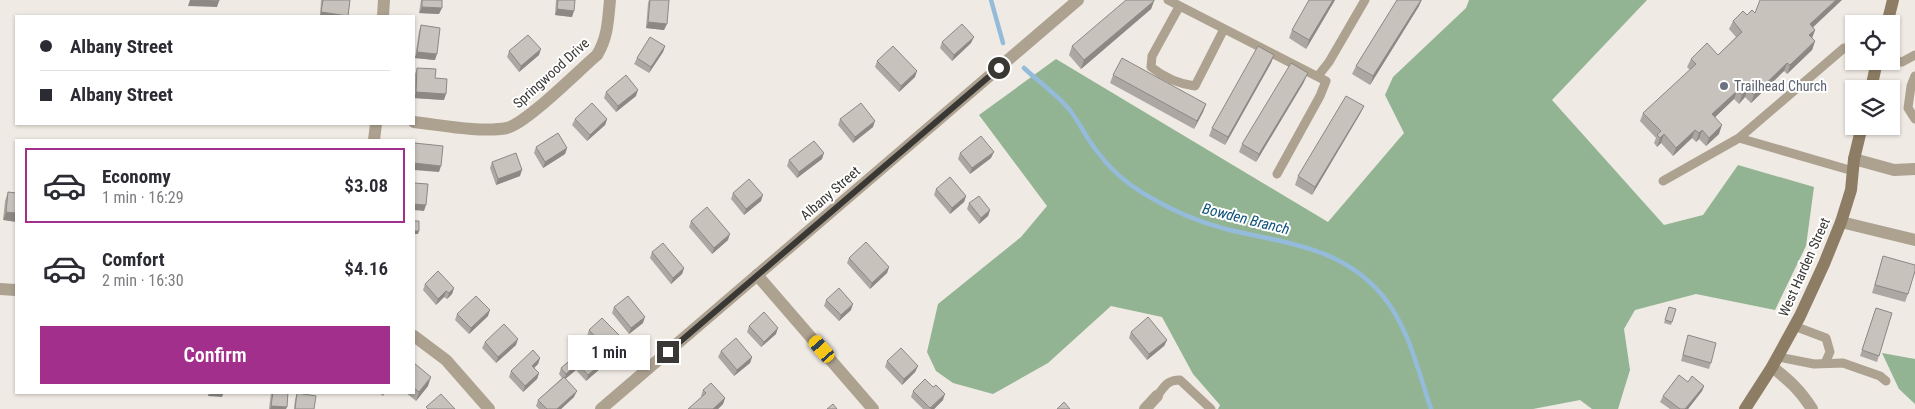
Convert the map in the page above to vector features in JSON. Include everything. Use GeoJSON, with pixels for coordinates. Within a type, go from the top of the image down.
{"type":"FeatureCollection","features":[{"type":"Feature","properties":{"kind":"main road"},"geometry":{"type":"LineString","coordinates":[[1889,15],[1893,0]]}},
{"type":"Feature","properties":{"kind":"main road","name":"West Harden Street"},"geometry":{"type":"LineString","coordinates":[[1745,409],[1775,362],[1794,326],[1842,222],[1851,190],[1853,165],[1860,135]]}},
{"type":"Feature","properties":{"kind":"street"},"geometry":{"type":"LineString","coordinates":[[383,15],[384,0]]}},
{"type":"Feature","properties":{"kind":"street","name":"Springwood Drive"},"geometry":{"type":"LineString","coordinates":[[415,122],[486,130],[508,128],[526,118],[597,55],[604,44],[607,32],[610,0]]}},
{"type":"Feature","properties":{"kind":"street","name":"Albany Street"},"geometry":{"type":"LineString","coordinates":[[601,409],[1078,0]]}},
{"type":"Feature","properties":{"kind":"street"},"geometry":{"type":"LineString","coordinates":[[374,139],[376,125]]}},
{"type":"Feature","properties":{"kind":"street"},"geometry":{"type":"LineString","coordinates":[[1853,165],[1894,170],[1915,169]]}},
{"type":"Feature","properties":{"kind":"street"},"geometry":{"type":"LineString","coordinates":[[1842,222],[1915,240]]}},
{"type":"Feature","properties":{"kind":"street"},"geometry":{"type":"LineString","coordinates":[[757,275],[873,409]]}},
{"type":"Feature","properties":{"kind":"street"},"geometry":{"type":"LineString","coordinates":[[0,289],[15,290]]}},
{"type":"Feature","properties":{"kind":"street"},"geometry":{"type":"LineString","coordinates":[[415,337],[446,360],[489,409]]}},
{"type":"Feature","properties":{"kind":"street"},"geometry":{"type":"LineString","coordinates":[[1775,362],[1804,395],[1812,409]]}},
{"type":"Feature","properties":{"kind":"street"},"geometry":{"type":"LineString","coordinates":[[1145,409],[1157,396]]}},
{"type":"Feature","properties":{"kind":"lane"},"geometry":{"type":"LineString","coordinates":[[1168,0],[1326,81],[1324,89],[1277,174]]}},
{"type":"Feature","properties":{"kind":"lane"},"geometry":{"type":"LineString","coordinates":[[1318,76],[1330,62],[1365,0]]}},
{"type":"Feature","properties":{"kind":"lane"},"geometry":{"type":"LineString","coordinates":[[1179,7],[1152,56],[1151,67],[1163,76],[1181,84],[1195,86],[1224,29]]}},
{"type":"Feature","properties":{"kind":"lane"},"geometry":{"type":"LineString","coordinates":[[1663,181],[1740,138],[1844,48]]}},
{"type":"Feature","properties":{"kind":"lane"},"geometry":{"type":"LineString","coordinates":[[1900,62],[1915,55]]}},
{"type":"Feature","properties":{"kind":"lane"},"geometry":{"type":"LineString","coordinates":[[1915,76],[1911,86],[1908,108],[1915,119]]}},
{"type":"Feature","properties":{"kind":"lane"},"geometry":{"type":"LineString","coordinates":[[1740,138],[1853,165]]}},
{"type":"Feature","properties":{"kind":"lane"},"geometry":{"type":"LineString","coordinates":[[1794,326],[1826,338],[1830,352],[1825,363]]}},
{"type":"Feature","properties":{"kind":"lane"},"geometry":{"type":"LineString","coordinates":[[1775,362],[1843,363],[1880,376],[1886,381]]}},
{"type":"Feature","properties":{"kind":"lane"},"geometry":{"type":"LineString","coordinates":[[1157,396],[1165,385],[1172,380],[1180,380],[1211,409]]}},
{"type":"Feature","properties":{"kind":"green space"},"geometry":{"type":"Polygon","coordinates":[[[1469,0],[1647,0],[1552,100],[1664,225],[1703,215],[1738,165],[1814,187],[1806,246],[1775,310],[1696,294],[1635,310],[1624,329],[1630,370],[1618,409],[1592,409],[1580,400],[1533,409],[1218,409],[1220,405],[1193,374],[1162,317],[1111,306],[1048,363],[993,394],[953,383],[936,371],[927,352],[938,304],[1021,237],[1047,206],[979,115],[1056,59],[1328,222],[1404,133],[1385,95],[1393,77],[1466,8],[1469,0]]]}},
{"type":"Feature","properties":{"kind":"green space"},"geometry":{"type":"Polygon","coordinates":[[[1882,353],[1915,359],[1915,404],[1899,389],[1882,353]]]}},
{"type":"Feature","properties":{"kind":"building"},"geometry":{"type":"Polygon","coordinates":[[[323,0],[350,0],[348,15],[321,12],[323,0]]]}},
{"type":"Feature","properties":{"kind":"building"},"geometry":{"type":"Polygon","coordinates":[[[422,0],[442,0],[442,8],[422,7],[422,0]]]}},
{"type":"Feature","properties":{"kind":"building"},"geometry":{"type":"Polygon","coordinates":[[[558,0],[575,0],[574,11],[557,9],[558,0]]]}},
{"type":"Feature","properties":{"kind":"building"},"geometry":{"type":"Polygon","coordinates":[[[650,0],[669,0],[667,24],[648,22],[650,0]]]}},
{"type":"Feature","properties":{"kind":"building"},"geometry":{"type":"Polygon","coordinates":[[[1126,0],[1154,1],[1084,60],[1072,46],[1126,0]]]}},
{"type":"Feature","properties":{"kind":"building"},"geometry":{"type":"Polygon","coordinates":[[[1309,0],[1333,0],[1309,40],[1292,30],[1309,0]]]}},
{"type":"Feature","properties":{"kind":"building"},"geometry":{"type":"Polygon","coordinates":[[[1397,0],[1421,0],[1373,76],[1356,66],[1397,0]]]}},
{"type":"Feature","properties":{"kind":"building","name":"Trailhead Church"},"geometry":{"type":"Polygon","coordinates":[[[1760,0],[1836,0],[1810,24],[1815,30],[1809,35],[1815,41],[1790,65],[1787,63],[1754,95],[1748,89],[1742,95],[1737,91],[1712,114],[1722,125],[1709,138],[1702,130],[1699,133],[1695,130],[1676,148],[1664,134],[1660,138],[1657,135],[1661,131],[1643,113],[1696,64],[1691,59],[1707,43],[1718,55],[1742,32],[1733,21],[1743,11],[1747,15],[1752,10],[1755,13],[1760,0]]]}},
{"type":"Feature","properties":{"kind":"building"},"geometry":{"type":"Polygon","coordinates":[[[962,24],[974,37],[954,55],[942,42],[962,24]]]}},
{"type":"Feature","properties":{"kind":"building"},"geometry":{"type":"Polygon","coordinates":[[[421,25],[440,28],[437,54],[417,52],[421,25]]]}},
{"type":"Feature","properties":{"kind":"building"},"geometry":{"type":"Polygon","coordinates":[[[528,35],[541,49],[521,66],[509,51],[528,35]]]}},
{"type":"Feature","properties":{"kind":"building"},"geometry":{"type":"Polygon","coordinates":[[[650,37],[665,46],[651,67],[637,58],[650,37]]]}},
{"type":"Feature","properties":{"kind":"building"},"geometry":{"type":"Polygon","coordinates":[[[893,46],[917,71],[901,86],[877,61],[893,46]]]}},
{"type":"Feature","properties":{"kind":"building"},"geometry":{"type":"Polygon","coordinates":[[[1258,46],[1274,55],[1228,137],[1212,128],[1258,46]]]}},
{"type":"Feature","properties":{"kind":"building"},"geometry":{"type":"Polygon","coordinates":[[[1122,58],[1206,104],[1197,121],[1113,75],[1122,58]]]}},
{"type":"Feature","properties":{"kind":"building"},"geometry":{"type":"Polygon","coordinates":[[[1291,63],[1308,73],[1259,154],[1242,144],[1291,63]]]}},
{"type":"Feature","properties":{"kind":"building"},"geometry":{"type":"Polygon","coordinates":[[[417,68],[436,69],[435,78],[447,79],[446,94],[416,92],[417,68]]]}},
{"type":"Feature","properties":{"kind":"building"},"geometry":{"type":"Polygon","coordinates":[[[626,75],[638,90],[618,106],[606,92],[626,75]]]}},
{"type":"Feature","properties":{"kind":"building"},"geometry":{"type":"Polygon","coordinates":[[[1346,96],[1364,106],[1315,187],[1298,176],[1346,96]]]}},
{"type":"Feature","properties":{"kind":"building"},"geometry":{"type":"Polygon","coordinates":[[[592,103],[607,119],[590,135],[575,119],[592,103]]]}},
{"type":"Feature","properties":{"kind":"building"},"geometry":{"type":"Polygon","coordinates":[[[861,103],[875,121],[855,137],[840,119],[861,103]]]}},
{"type":"Feature","properties":{"kind":"building"},"geometry":{"type":"Polygon","coordinates":[[[558,133],[567,148],[545,162],[536,147],[558,133]]]}},
{"type":"Feature","properties":{"kind":"building"},"geometry":{"type":"Polygon","coordinates":[[[981,136],[994,152],[972,168],[960,153],[981,136]]]}},
{"type":"Feature","properties":{"kind":"building"},"geometry":{"type":"Polygon","coordinates":[[[814,141],[824,153],[799,172],[789,160],[814,141]]]}},
{"type":"Feature","properties":{"kind":"building"},"geometry":{"type":"Polygon","coordinates":[[[415,143],[443,146],[441,166],[415,163],[415,143]]]}},
{"type":"Feature","properties":{"kind":"building"},"geometry":{"type":"Polygon","coordinates":[[[516,153],[522,170],[498,179],[492,162],[516,153]]]}},
{"type":"Feature","properties":{"kind":"building"},"geometry":{"type":"Polygon","coordinates":[[[950,177],[966,196],[952,208],[936,189],[950,177]]]}},
{"type":"Feature","properties":{"kind":"building"},"geometry":{"type":"Polygon","coordinates":[[[749,179],[763,195],[746,209],[733,193],[749,179]]]}},
{"type":"Feature","properties":{"kind":"building"},"geometry":{"type":"Polygon","coordinates":[[[415,183],[428,184],[426,205],[415,204],[415,183]]]}},
{"type":"Feature","properties":{"kind":"building"},"geometry":{"type":"Polygon","coordinates":[[[8,192],[15,193],[15,213],[6,212],[8,192]]]}},
{"type":"Feature","properties":{"kind":"building"},"geometry":{"type":"Polygon","coordinates":[[[979,196],[990,210],[981,218],[969,203],[979,196]]]}},
{"type":"Feature","properties":{"kind":"building"},"geometry":{"type":"Polygon","coordinates":[[[707,207],[730,234],[714,248],[691,221],[707,207]]]}},
{"type":"Feature","properties":{"kind":"building"},"geometry":{"type":"Polygon","coordinates":[[[415,221],[419,221],[419,231],[415,231],[415,221]]]}},
{"type":"Feature","properties":{"kind":"building"},"geometry":{"type":"Polygon","coordinates":[[[866,242],[889,267],[872,283],[849,258],[866,242]]]}},
{"type":"Feature","properties":{"kind":"building"},"geometry":{"type":"Polygon","coordinates":[[[663,243],[684,268],[673,278],[652,252],[663,243]]]}},
{"type":"Feature","properties":{"kind":"building"},"geometry":{"type":"Polygon","coordinates":[[[1883,256],[1915,265],[1908,294],[1875,285],[1883,256]]]}},
{"type":"Feature","properties":{"kind":"building"},"geometry":{"type":"Polygon","coordinates":[[[438,271],[454,288],[449,293],[446,291],[438,299],[425,284],[438,271]]]}},
{"type":"Feature","properties":{"kind":"building"},"geometry":{"type":"Polygon","coordinates":[[[839,288],[853,304],[841,315],[826,300],[839,288]]]}},
{"type":"Feature","properties":{"kind":"building"},"geometry":{"type":"Polygon","coordinates":[[[476,296],[490,310],[471,328],[457,314],[476,296]]]}},
{"type":"Feature","properties":{"kind":"building"},"geometry":{"type":"Polygon","coordinates":[[[628,296],[645,317],[631,328],[614,307],[628,296]]]}},
{"type":"Feature","properties":{"kind":"building"},"geometry":{"type":"Polygon","coordinates":[[[1669,307],[1676,309],[1672,322],[1665,320],[1669,307]]]}},
{"type":"Feature","properties":{"kind":"building"},"geometry":{"type":"Polygon","coordinates":[[[1876,308],[1892,313],[1879,356],[1862,350],[1876,308]]]}},
{"type":"Feature","properties":{"kind":"building"},"geometry":{"type":"Polygon","coordinates":[[[764,312],[778,328],[764,342],[749,326],[764,312]]]}},
{"type":"Feature","properties":{"kind":"building"},"geometry":{"type":"Polygon","coordinates":[[[1148,317],[1167,340],[1149,354],[1131,332],[1148,317]]]}},
{"type":"Feature","properties":{"kind":"building"},"geometry":{"type":"Polygon","coordinates":[[[602,318],[621,337],[607,350],[589,330],[602,318]]]}},
{"type":"Feature","properties":{"kind":"building"},"geometry":{"type":"Polygon","coordinates":[[[504,324],[518,339],[498,357],[485,342],[504,324]]]}},
{"type":"Feature","properties":{"kind":"building"},"geometry":{"type":"Polygon","coordinates":[[[1688,335],[1716,343],[1711,363],[1683,355],[1688,335]]]}},
{"type":"Feature","properties":{"kind":"building"},"geometry":{"type":"Polygon","coordinates":[[[736,338],[752,357],[737,370],[721,351],[736,338]]]}},
{"type":"Feature","properties":{"kind":"building"},"geometry":{"type":"Polygon","coordinates":[[[588,345],[603,362],[588,375],[578,364],[566,374],[561,368],[588,345]]]}},
{"type":"Feature","properties":{"kind":"building"},"geometry":{"type":"Polygon","coordinates":[[[901,348],[918,366],[904,379],[887,361],[901,348]]]}},
{"type":"Feature","properties":{"kind":"building"},"geometry":{"type":"Polygon","coordinates":[[[533,350],[540,358],[532,366],[539,373],[525,386],[511,371],[533,350]]]}},
{"type":"Feature","properties":{"kind":"building"},"geometry":{"type":"Polygon","coordinates":[[[415,364],[431,377],[419,392],[415,389],[415,364]]]}},
{"type":"Feature","properties":{"kind":"building"},"geometry":{"type":"Polygon","coordinates":[[[1679,375],[1688,382],[1692,376],[1704,386],[1685,409],[1680,409],[1663,396],[1679,375]]]}},
{"type":"Feature","properties":{"kind":"building"},"geometry":{"type":"Polygon","coordinates":[[[564,377],[577,391],[557,409],[547,409],[538,400],[564,377]]]}},
{"type":"Feature","properties":{"kind":"building"},"geometry":{"type":"Polygon","coordinates":[[[925,379],[933,387],[936,385],[945,394],[930,408],[913,391],[925,379]]]}},
{"type":"Feature","properties":{"kind":"building"},"geometry":{"type":"Polygon","coordinates":[[[711,383],[725,398],[713,409],[688,409],[706,393],[703,390],[711,383]]]}},
{"type":"Feature","properties":{"kind":"building"},"geometry":{"type":"Polygon","coordinates":[[[273,394],[288,394],[287,407],[271,406],[273,394]]]}},
{"type":"Feature","properties":{"kind":"building"},"geometry":{"type":"Polygon","coordinates":[[[297,394],[316,396],[314,409],[295,409],[297,394]]]}},
{"type":"Feature","properties":{"kind":"building"},"geometry":{"type":"Polygon","coordinates":[[[441,394],[455,409],[428,409],[426,407],[441,394]]]}},
{"type":"Feature","properties":{"kind":"building"},"geometry":{"type":"Polygon","coordinates":[[[1064,402],[1070,409],[1057,409],[1064,402]]]}},
{"type":"Feature","properties":{"kind":"building"},"geometry":{"type":"Polygon","coordinates":[[[833,404],[837,409],[827,409],[833,404]]]}},
{"type":"Feature","properties":{"kind":"waterway","name":"Bowden Branch"},"geometry":{"type":"LineString","coordinates":[[991,0],[1003,43]]}},
{"type":"Feature","properties":{"kind":"waterway","name":"Bowden Branch"},"geometry":{"type":"LineString","coordinates":[[1024,68],[1069,109],[1092,145],[1107,163],[1125,181],[1139,191],[1175,211],[1205,223],[1290,243],[1330,256],[1366,279],[1382,295],[1399,321],[1412,350],[1431,409]]}},
{"type":"Feature","properties":{"kind":"place","name":"Trailhead Church"},"geometry":{"type":"Point","coordinates":[1724,86]}},
{"type":"Feature","properties":{"kind":"route"},"geometry":{"type":"LineString","coordinates":[[668,352],[999,68]]}}]}
